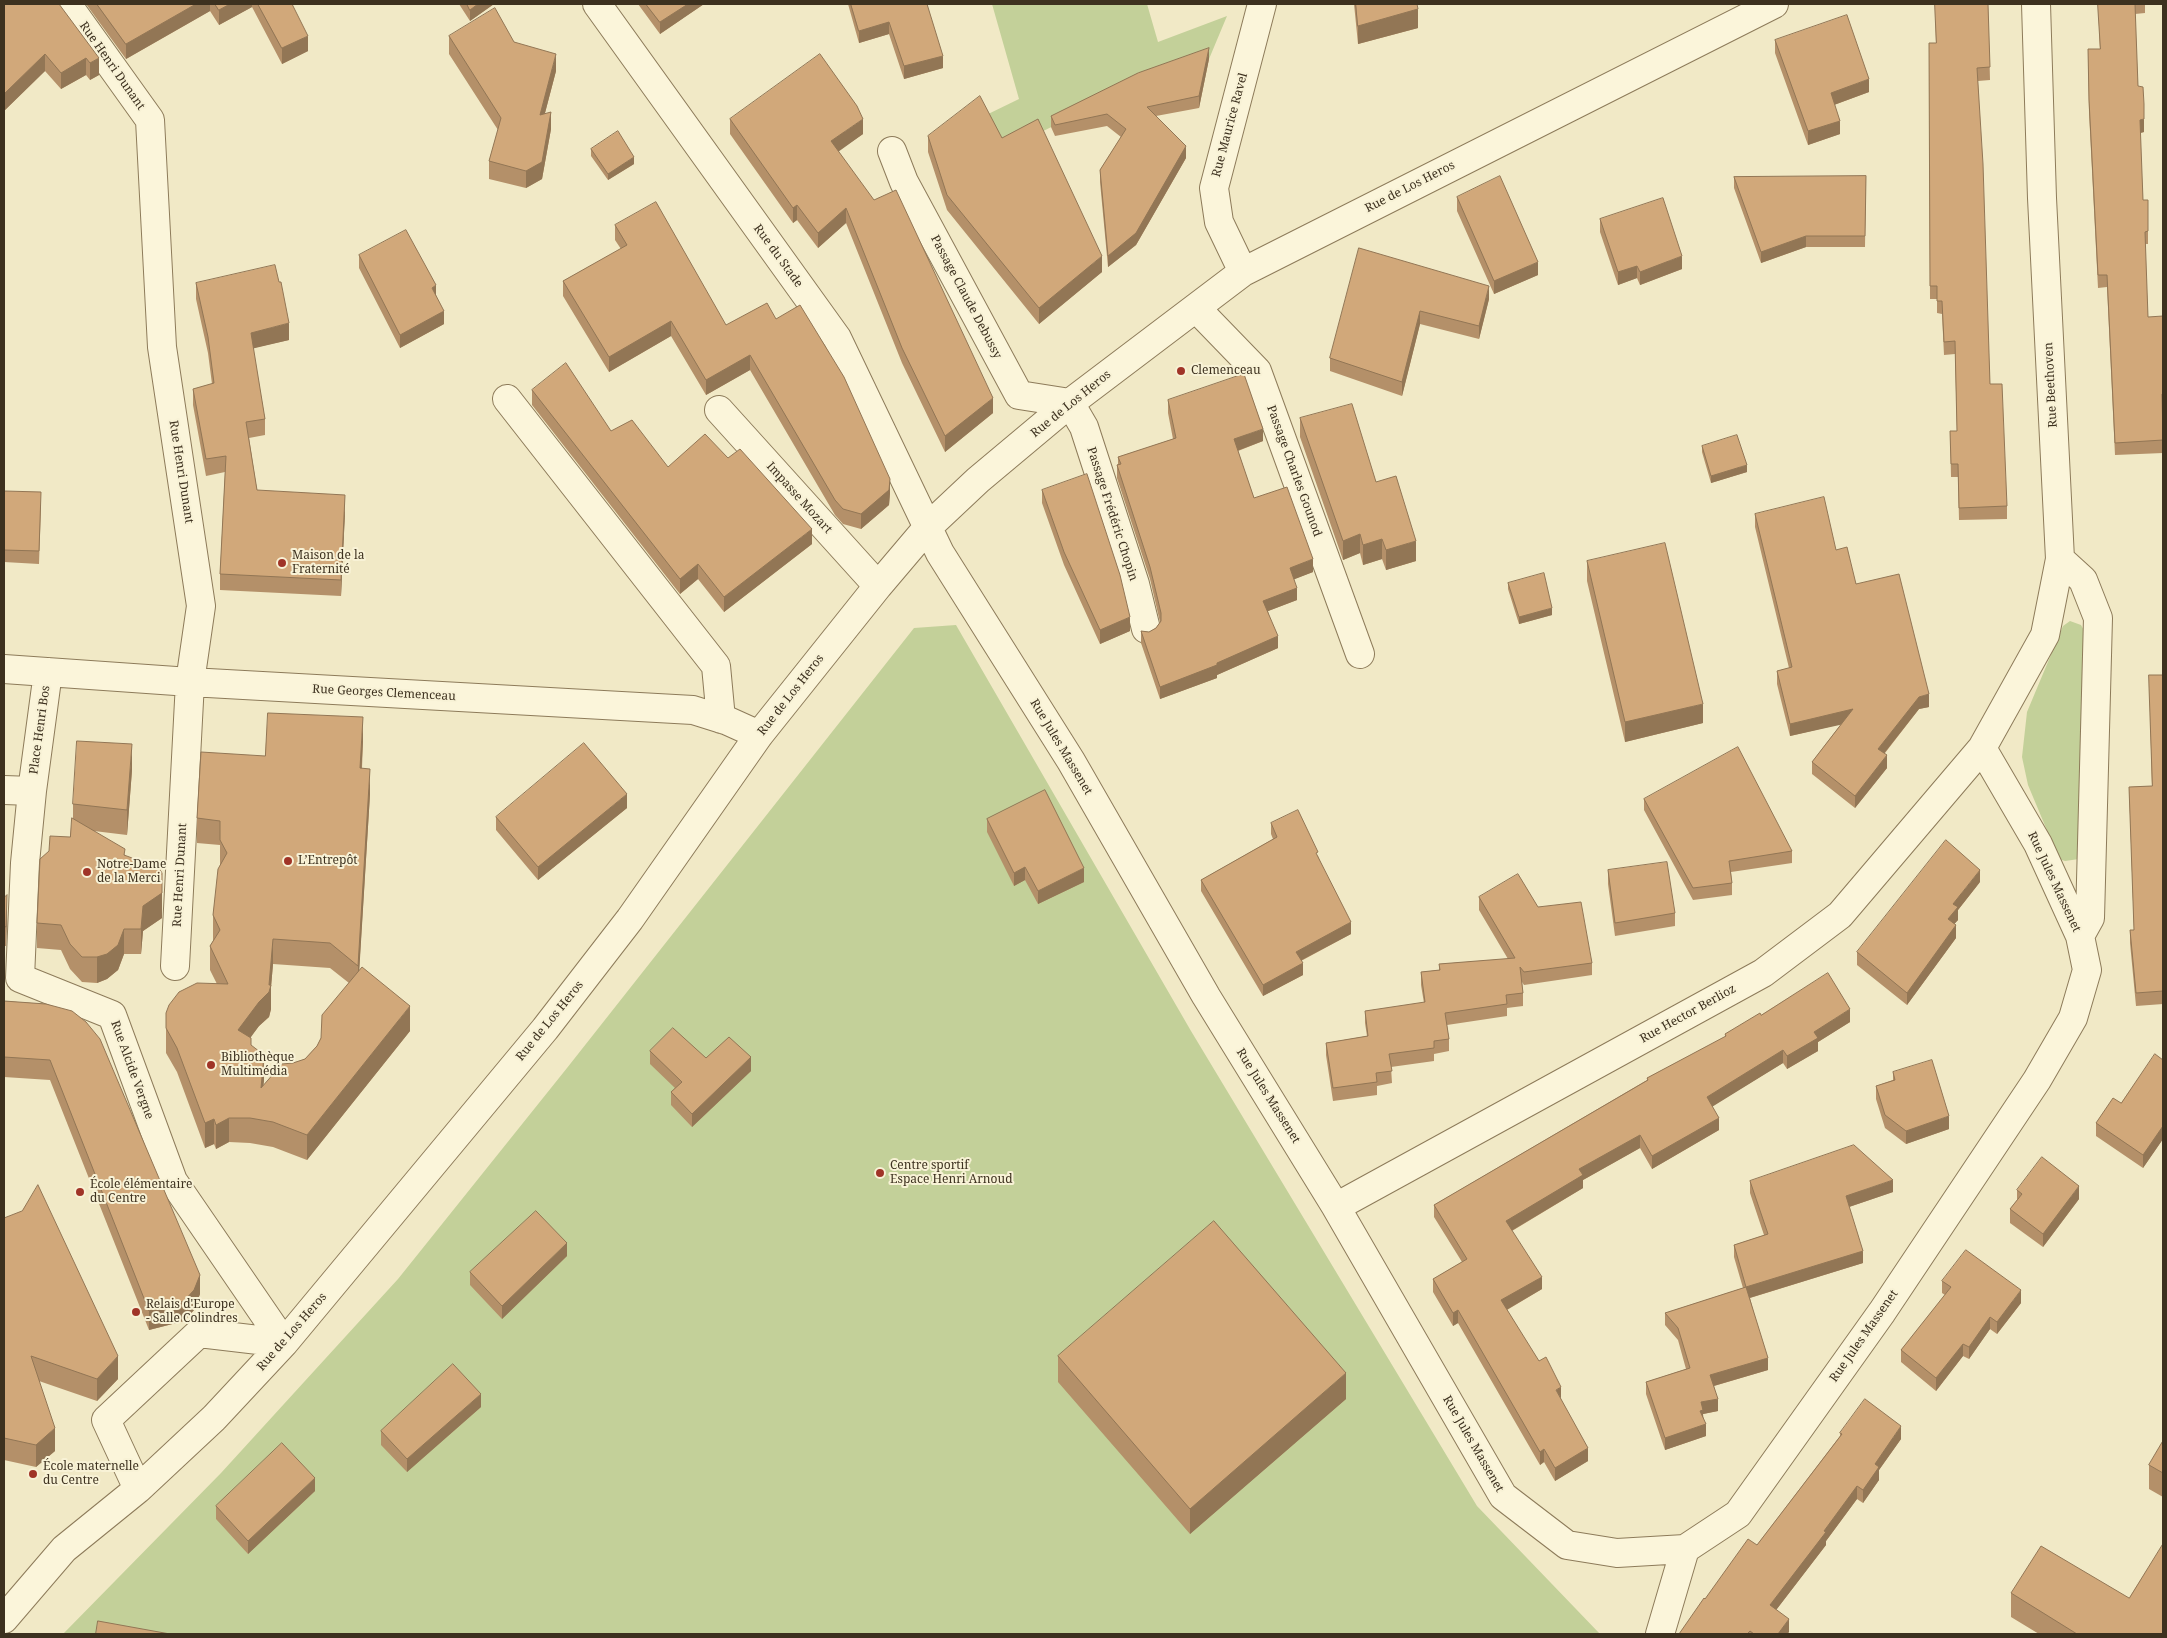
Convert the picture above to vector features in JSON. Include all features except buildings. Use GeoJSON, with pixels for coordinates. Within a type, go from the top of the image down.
{"type":"FeatureCollection","features":[{"type":"Feature","properties":{"kind":"street","name":"Rue Henri Dunant"},"geometry":{"type":"LineString","coordinates":[[67,4],[150,120],[162,347],[201,606],[190,682],[175,966]]}},
{"type":"Feature","properties":{"kind":"street","name":"Rue du Stade"},"geometry":{"type":"LineString","coordinates":[[597,4],[836,338],[928,527]]}},
{"type":"Feature","properties":{"kind":"street","name":"Rue Maurice Ravel"},"geometry":{"type":"LineString","coordinates":[[1242,272],[1219,222],[1214,188],[1262,4]]}},
{"type":"Feature","properties":{"kind":"street","name":"Rue de Los Heros"},"geometry":{"type":"LineString","coordinates":[[4,1619],[64,1549],[138,1489],[214,1418],[284,1343],[545,1029],[630,919],[759,736],[878,586],[928,527],[978,480],[1070,403],[1242,272],[1774,4]]}},
{"type":"Feature","properties":{"kind":"street","name":"Rue Beethoven"},"geometry":{"type":"LineString","coordinates":[[1982,748],[2045,635],[2060,559],[2042,198],[2036,4]]}},
{"type":"Feature","properties":{"kind":"street","name":"Passage Claude Debussy"},"geometry":{"type":"LineString","coordinates":[[892,151],[904,182],[1019,395],[1070,403]]}},
{"type":"Feature","properties":{"kind":"street","name":"Passage Charles Gounod"},"geometry":{"type":"LineString","coordinates":[[1196,308],[1257,370],[1360,654]]}},
{"type":"Feature","properties":{"kind":"street"},"geometry":{"type":"LineString","coordinates":[[507,399],[716,666],[721,719]]}},
{"type":"Feature","properties":{"kind":"street","name":"Passage Frédéric Chopin"},"geometry":{"type":"LineString","coordinates":[[1070,403],[1084,427],[1135,584],[1146,629]]}},
{"type":"Feature","properties":{"kind":"street","name":"Impasse Mozart"},"geometry":{"type":"LineString","coordinates":[[719,410],[878,586]]}},
{"type":"Feature","properties":{"kind":"street","name":"Rue Jules Massenet"},"geometry":{"type":"LineString","coordinates":[[928,527],[940,553],[1071,761],[1206,996],[1336,1207],[1503,1496],[1567,1545],[1616,1553],[1685,1549],[1738,1514],[1882,1312],[2037,1080],[2073,1018],[2087,970],[2080,936],[2038,844],[1982,748]]}},
{"type":"Feature","properties":{"kind":"street"},"geometry":{"type":"LineString","coordinates":[[2060,559],[2082,580],[2098,618],[2090,918],[2080,936]]}},
{"type":"Feature","properties":{"kind":"street","name":"Rue Georges Clemenceau"},"geometry":{"type":"LineString","coordinates":[[4,669],[190,682],[693,710],[721,719],[759,736]]}},
{"type":"Feature","properties":{"kind":"street","name":"Place Henri Bos"},"geometry":{"type":"LineString","coordinates":[[4,790],[32,791],[48,672]]}},
{"type":"Feature","properties":{"kind":"street","name":"Rue Hector Berlioz"},"geometry":{"type":"LineString","coordinates":[[1336,1207],[1763,973],[1840,915],[1982,748]]}},
{"type":"Feature","properties":{"kind":"street","name":"Rue Alcide Vergne"},"geometry":{"type":"LineString","coordinates":[[32,791],[25,863],[20,978],[112,1015],[173,1181],[284,1343]]}},
{"type":"Feature","properties":{"kind":"street"},"geometry":{"type":"LineString","coordinates":[[138,1489],[106,1420],[199,1333],[284,1343]]}},
{"type":"Feature","properties":{"kind":"street"},"geometry":{"type":"LineString","coordinates":[[1660,1634],[1685,1549]]}},
{"type":"Feature","properties":{"kind":"green space"},"geometry":{"type":"Polygon","coordinates":[[[992,4],[1147,4],[1158,42],[1227,16],[1209,59],[1140,83],[1001,152],[982,117],[1019,99],[992,4]]]}},
{"type":"Feature","properties":{"kind":"green space"},"geometry":{"type":"Polygon","coordinates":[[[2070,621],[2081,625],[2086,634],[2079,859],[2065,861],[2059,859],[2028,785],[2022,757],[2027,712],[2063,626],[2070,621]]]}},
{"type":"Feature","properties":{"kind":"green space","name":"Centre sportif Espace Henri Arnoud"},"geometry":{"type":"Polygon","coordinates":[[[956,625],[1191,1031],[1477,1506],[1600,1634],[63,1634],[221,1473],[398,1279],[914,628],[956,625]]]}},
{"type":"Feature","properties":{"kind":"place","name":"Clemenceau"},"geometry":{"type":"Point","coordinates":[1181,371]}},
{"type":"Feature","properties":{"kind":"place","name":"Maison de la Fraternité"},"geometry":{"type":"Point","coordinates":[282,563]}},
{"type":"Feature","properties":{"kind":"place","name":"L’Entrepôt"},"geometry":{"type":"Point","coordinates":[288,861]}},
{"type":"Feature","properties":{"kind":"place","name":"Notre-Dame de la Merci"},"geometry":{"type":"Point","coordinates":[87,872]}},
{"type":"Feature","properties":{"kind":"place","name":"Bibliothèque Multimédia"},"geometry":{"type":"Point","coordinates":[211,1065]}},
{"type":"Feature","properties":{"kind":"place","name":"Centre sportif Espace Henri Arnoud"},"geometry":{"type":"Point","coordinates":[880,1173]}},
{"type":"Feature","properties":{"kind":"place","name":"École élémentaire du Centre"},"geometry":{"type":"Point","coordinates":[80,1192]}},
{"type":"Feature","properties":{"kind":"place","name":"Relais d'Europe - Salle Colindres"},"geometry":{"type":"Point","coordinates":[136,1312]}},
{"type":"Feature","properties":{"kind":"place","name":"École maternelle du Centre"},"geometry":{"type":"Point","coordinates":[33,1474]}}]}
